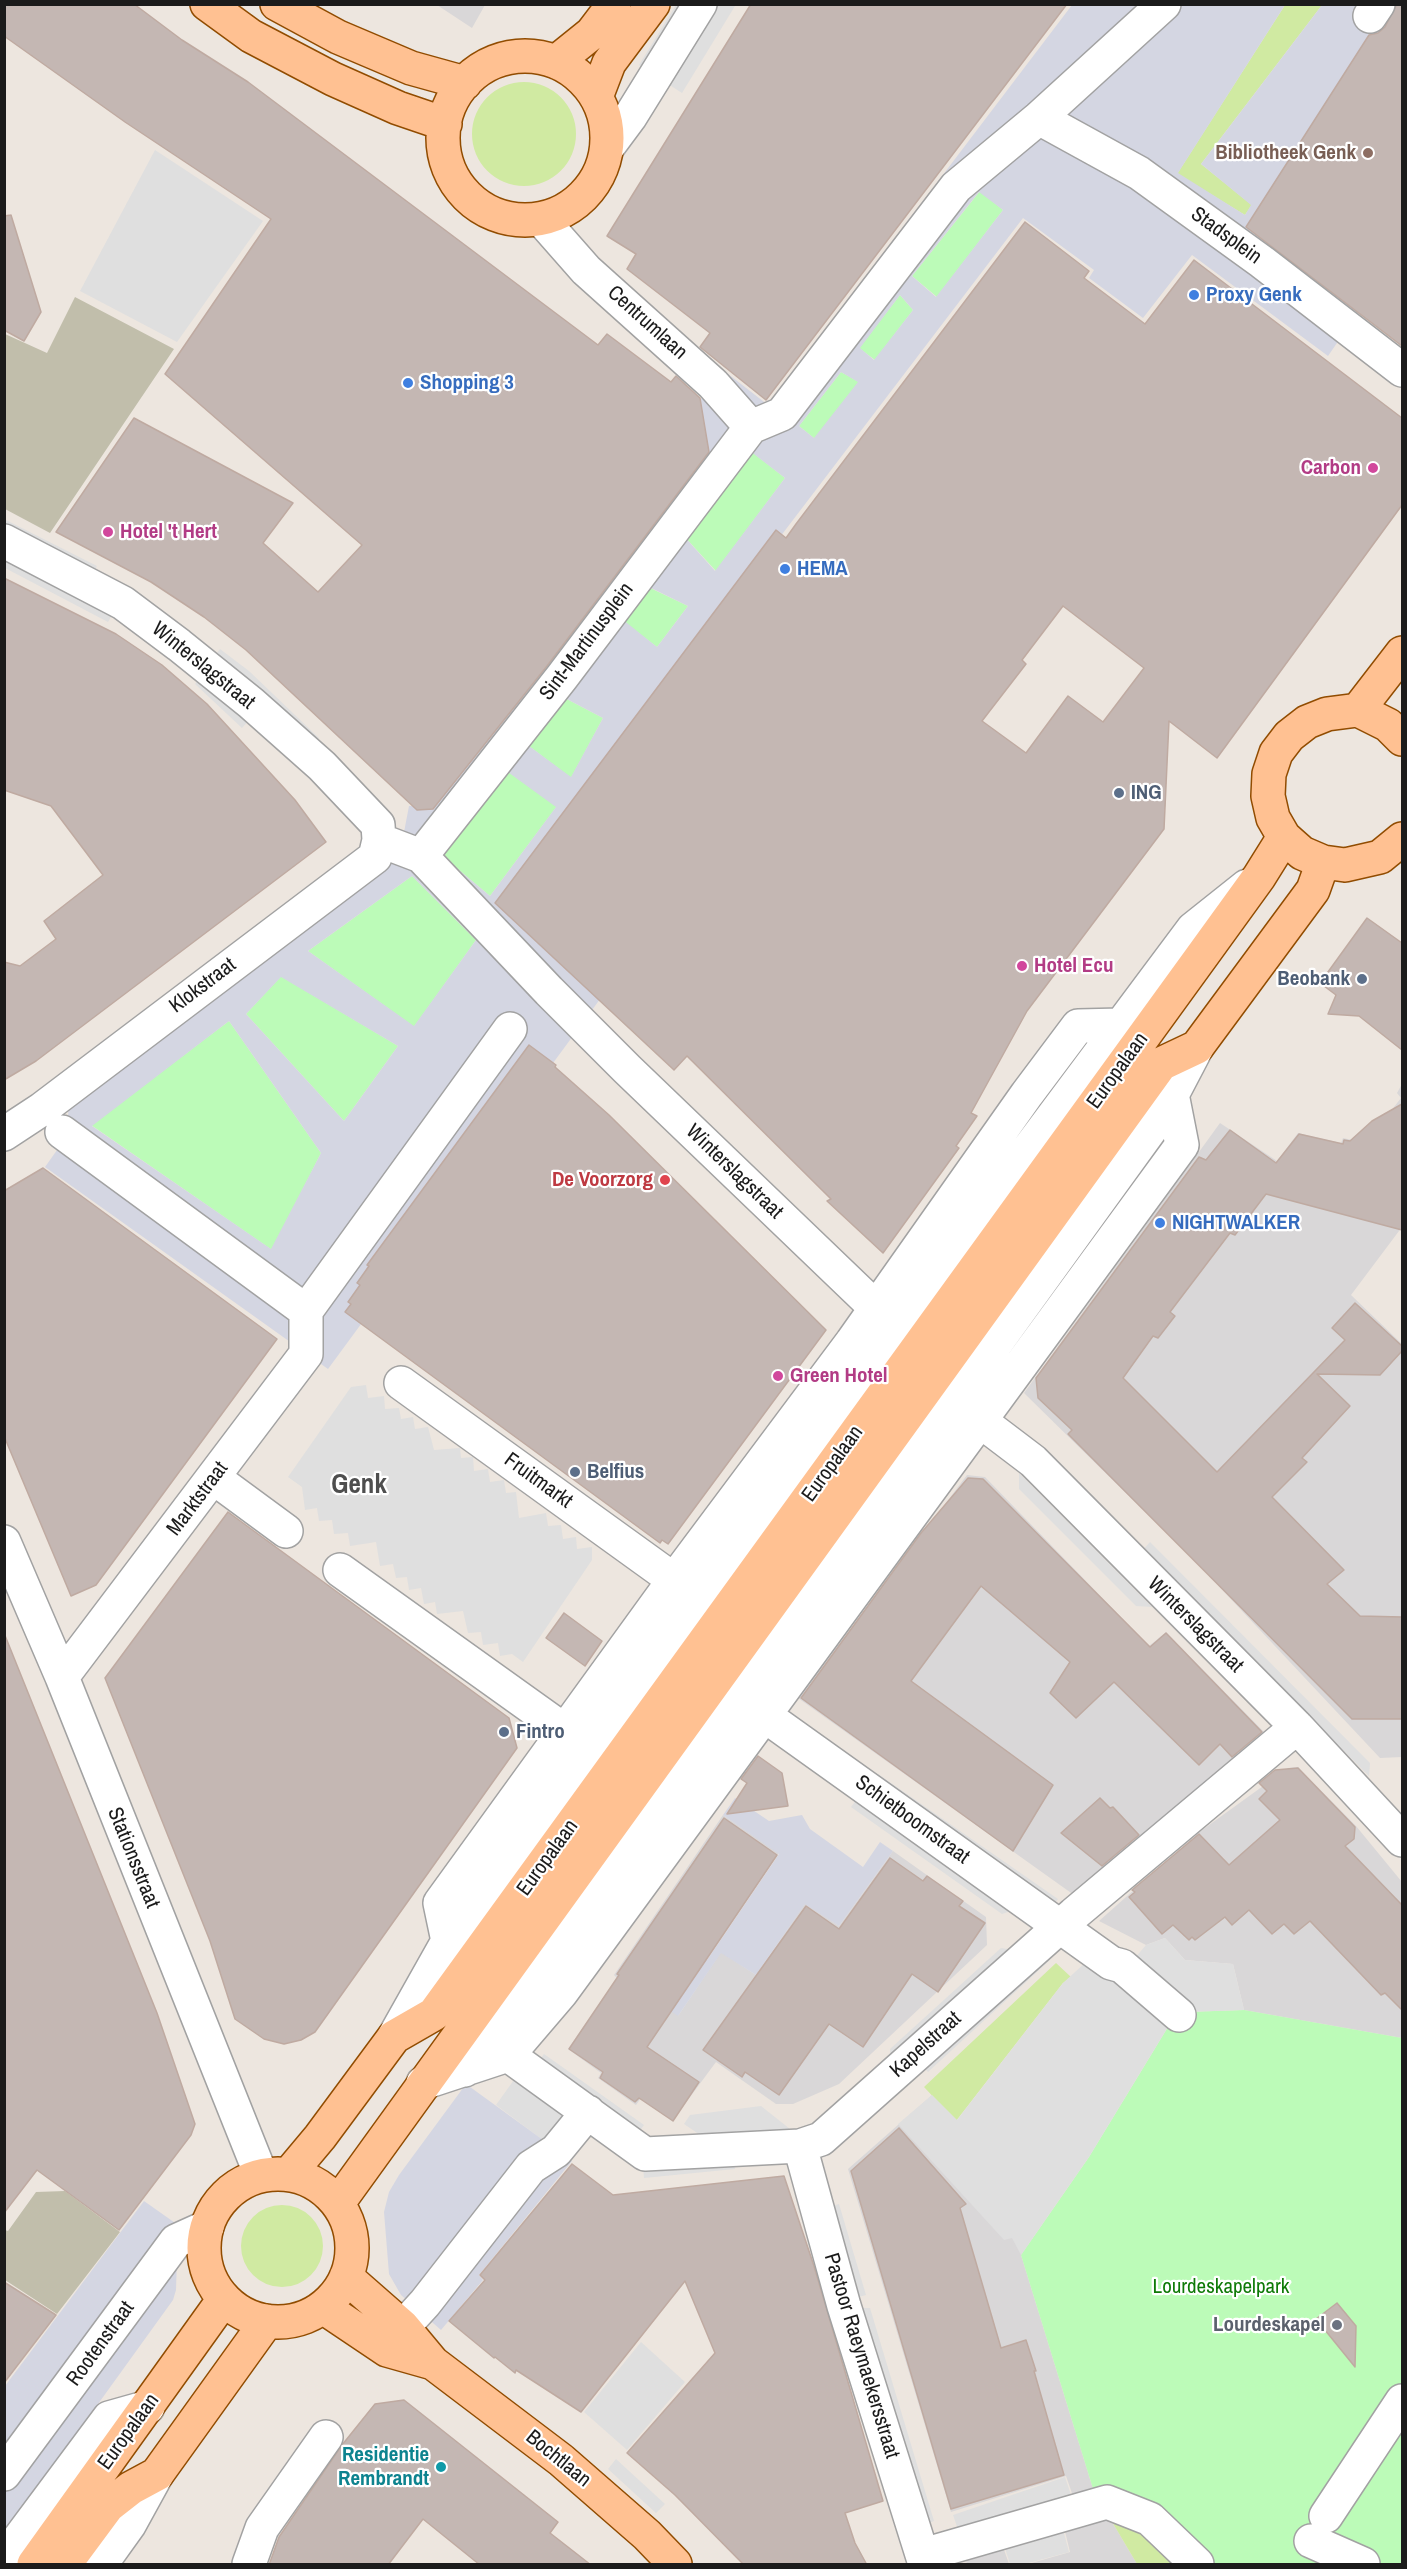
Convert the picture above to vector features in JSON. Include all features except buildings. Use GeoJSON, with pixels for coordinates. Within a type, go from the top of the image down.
{"type":"FeatureCollection","features":[{"type":"Feature","properties":{"kind":"main road"},"geometry":{"type":"LineString","coordinates":[[207,4],[251,36],[333,79],[398,108],[445,124]]}},
{"type":"Feature","properties":{"kind":"main road"},"geometry":{"type":"LineString","coordinates":[[277,4],[338,37],[411,68],[465,83]]}},
{"type":"Feature","properties":{"kind":"main road"},"geometry":{"type":"LineString","coordinates":[[596,97],[609,63],[653,4]]}},
{"type":"Feature","properties":{"kind":"main road"},"geometry":{"type":"LineString","coordinates":[[556,62],[592,33],[609,8]]}},
{"type":"Feature","properties":{"kind":"main road"},"geometry":{"type":"LineString","coordinates":[[528,56],[556,62],[581,78],[596,97],[607,130],[607,148],[599,174],[584,196],[562,212],[542,220],[515,219],[495,214],[477,204],[462,189],[451,171],[446,156],[445,124],[449,109],[465,83],[478,72],[509,58],[528,56]]}},
{"type":"Feature","properties":{"kind":"main road"},"geometry":{"type":"LineString","coordinates":[[1358,710],[1402,653]]}},
{"type":"Feature","properties":{"kind":"main road"},"geometry":{"type":"LineString","coordinates":[[1397,850],[1345,866],[1323,862],[1302,853],[1284,837],[1273,818],[1268,796],[1269,774],[1276,753],[1289,736],[1306,722],[1327,714],[1358,710],[1388,725],[1402,739]]}},
{"type":"Feature","properties":{"kind":"main road","name":"Europalaan"},"geometry":{"type":"LineString","coordinates":[[275,2174],[320,2138],[394,2037],[434,2014],[1259,877],[1284,837]]}},
{"type":"Feature","properties":{"kind":"main road","name":"Europalaan"},"geometry":{"type":"LineString","coordinates":[[338,2204],[1161,1064],[1197,1047],[1313,890],[1323,862]]}},
{"type":"Feature","properties":{"kind":"main road","name":"Europalaan"},"geometry":{"type":"LineString","coordinates":[[275,2174],[309,2180],[324,2188],[338,2204],[348,2221],[352,2239],[352,2259],[337,2294],[322,2307],[306,2317],[286,2322],[267,2321],[250,2316],[224,2299],[210,2278],[204,2253],[207,2228],[214,2209],[227,2194],[243,2182],[275,2174]]}},
{"type":"Feature","properties":{"kind":"main road","name":"Bochtlaan"},"geometry":{"type":"LineString","coordinates":[[346,2277],[403,2327],[433,2363],[561,2460],[647,2535],[675,2565]]}},
{"type":"Feature","properties":{"kind":"main road","name":"Europalaan"},"geometry":{"type":"LineString","coordinates":[[34,2565],[224,2299]]}},
{"type":"Feature","properties":{"kind":"main road","name":"Bochtlaan"},"geometry":{"type":"LineString","coordinates":[[322,2307],[387,2350],[433,2363]]}},
{"type":"Feature","properties":{"kind":"main road","name":"Europalaan"},"geometry":{"type":"LineString","coordinates":[[66,2565],[108,2506],[131,2488],[157,2474],[267,2321]]}},
{"type":"Feature","properties":{"kind":"street"},"geometry":{"type":"LineString","coordinates":[[607,148],[630,117],[700,4]]}},
{"type":"Feature","properties":{"kind":"street"},"geometry":{"type":"LineString","coordinates":[[751,427],[782,414],[956,187],[1039,118],[1164,4]]}},
{"type":"Feature","properties":{"kind":"street","name":"Stadsplein"},"geometry":{"type":"LineString","coordinates":[[1039,118],[1139,173],[1262,262],[1402,370]]}},
{"type":"Feature","properties":{"kind":"street","name":"Centrumlaan"},"geometry":{"type":"LineString","coordinates":[[542,220],[586,270],[713,384],[751,427]]}},
{"type":"Feature","properties":{"kind":"street","name":"Sint-Martinusplein"},"geometry":{"type":"LineString","coordinates":[[421,856],[562,676],[751,427]]}},
{"type":"Feature","properties":{"kind":"street","name":"Winterslagstraat"},"geometry":{"type":"LineString","coordinates":[[4,541],[123,603],[142,617],[259,711],[322,766],[378,832]]}},
{"type":"Feature","properties":{"kind":"street"},"geometry":{"type":"LineString","coordinates":[[378,832],[421,856]]}},
{"type":"Feature","properties":{"kind":"street","name":"Klokstraat"},"geometry":{"type":"LineString","coordinates":[[4,1134],[42,1109],[375,857],[378,832]]}},
{"type":"Feature","properties":{"kind":"street","name":"Winterslagstraat"},"geometry":{"type":"LineString","coordinates":[[421,856],[549,991],[627,1069],[876,1308]]}},
{"type":"Feature","properties":{"kind":"street","name":"Europalaan"},"geometry":{"type":"LineString","coordinates":[[394,2037],[448,1941],[918,1297],[1193,929],[1259,877]]}},
{"type":"Feature","properties":{"kind":"street","name":"Europalaan"},"geometry":{"type":"LineString","coordinates":[[448,1941],[440,1904],[559,1727],[674,1580],[876,1308],[1078,1026],[1121,1025]]}},
{"type":"Feature","properties":{"kind":"street"},"geometry":{"type":"LineString","coordinates":[[62,1132],[306,1311],[510,1029]]}},
{"type":"Feature","properties":{"kind":"street","name":"Europalaan"},"geometry":{"type":"LineString","coordinates":[[465,2070],[992,1350],[1163,1112],[1197,1047]]}},
{"type":"Feature","properties":{"kind":"street"},"geometry":{"type":"LineString","coordinates":[[423,2084],[508,2055],[561,1993],[1182,1145],[1172,1094]]}},
{"type":"Feature","properties":{"kind":"street","name":"Marktstraat"},"geometry":{"type":"LineString","coordinates":[[62,1677],[306,1353],[306,1311]]}},
{"type":"Feature","properties":{"kind":"street","name":"Fruitmarkt"},"geometry":{"type":"LineString","coordinates":[[401,1383],[674,1580]]}},
{"type":"Feature","properties":{"kind":"street","name":"Winterslagstraat"},"geometry":{"type":"LineString","coordinates":[[979,1420],[1033,1461],[1297,1727],[1402,1840]]}},
{"type":"Feature","properties":{"kind":"street"},"geometry":{"type":"LineString","coordinates":[[214,1478],[286,1531]]}},
{"type":"Feature","properties":{"kind":"street","name":"Stationsstraat"},"geometry":{"type":"LineString","coordinates":[[4,1542],[62,1677],[248,2143],[275,2174]]}},
{"type":"Feature","properties":{"kind":"street"},"geometry":{"type":"LineString","coordinates":[[340,1570],[559,1727]]}},
{"type":"Feature","properties":{"kind":"street","name":"Schietboomstraat"},"geometry":{"type":"LineString","coordinates":[[764,1715],[1111,1963],[1122,1966],[1179,2016]]}},
{"type":"Feature","properties":{"kind":"street","name":"Kapelstraat"},"geometry":{"type":"LineString","coordinates":[[508,2055],[645,2154],[800,2146],[821,2139],[1060,1926],[1297,1727]]}},
{"type":"Feature","properties":{"kind":"street"},"geometry":{"type":"LineString","coordinates":[[403,2327],[531,2167],[556,2151],[588,2112]]}},
{"type":"Feature","properties":{"kind":"street","name":"Pastoor Raeymaekersstraat"},"geometry":{"type":"LineString","coordinates":[[800,2146],[844,2306],[924,2560]]}},
{"type":"Feature","properties":{"kind":"street","name":"Rootenstraat"},"geometry":{"type":"LineString","coordinates":[[4,2474],[176,2241],[207,2228]]}},
{"type":"Feature","properties":{"kind":"street"},"geometry":{"type":"LineString","coordinates":[[1363,2565],[1319,2528],[1402,2401]]}},
{"type":"Feature","properties":{"kind":"street"},"geometry":{"type":"LineString","coordinates":[[4,2559],[109,2418],[148,2407]]}},
{"type":"Feature","properties":{"kind":"street"},"geometry":{"type":"LineString","coordinates":[[249,2565],[262,2528],[326,2437]]}},
{"type":"Feature","properties":{"kind":"street"},"geometry":{"type":"LineString","coordinates":[[101,2565],[129,2525],[157,2474]]}},
{"type":"Feature","properties":{"kind":"street"},"geometry":{"type":"LineString","coordinates":[[924,2560],[1107,2502],[1150,2520],[1197,2565]]}},
{"type":"Feature","properties":{"kind":"shaded area"},"geometry":{"type":"Polygon","coordinates":[[[485,4],[472,28],[437,5],[485,4]]]}},
{"type":"Feature","properties":{"kind":"shaded area"},"geometry":{"type":"Polygon","coordinates":[[[676,5],[691,5],[650,72],[639,65],[676,5]]]}},
{"type":"Feature","properties":{"kind":"shaded area"},"geometry":{"type":"Polygon","coordinates":[[[717,5],[735,6],[682,93],[668,84],[717,5]]]}},
{"type":"Feature","properties":{"kind":"shaded area"},"geometry":{"type":"Polygon","coordinates":[[[1072,5],[1285,5],[1178,173],[1245,215],[1251,205],[1201,164],[1322,5],[1387,5],[1400,14],[1375,288],[1328,356],[1192,255],[1143,318],[1089,278],[1094,270],[1023,218],[569,814],[606,991],[328,1369],[45,1167],[67,1136],[69,1099],[401,848],[409,806],[431,805],[693,410],[723,370],[768,405],[1072,5]],[[979,192],[912,276],[936,297],[1003,210],[979,192]],[[900,295],[860,348],[874,360],[913,310],[900,295]],[[841,372],[799,426],[814,438],[858,382],[841,372]],[[746,448],[683,535],[715,571],[785,478],[746,448]],[[647,586],[622,619],[657,647],[688,606],[647,586]],[[561,696],[525,743],[571,777],[603,718],[561,696]],[[505,770],[441,855],[490,896],[556,807],[505,770]],[[412,876],[308,951],[414,1026],[476,940],[412,876]],[[281,977],[246,1014],[344,1121],[398,1046],[281,977]],[[229,1021],[92,1126],[271,1249],[321,1153],[229,1021]]]}},
{"type":"Feature","properties":{"kind":"shaded area"},"geometry":{"type":"Polygon","coordinates":[[[155,150],[263,221],[177,342],[80,291],[155,150]]]}},
{"type":"Feature","properties":{"kind":"shaded area"},"geometry":{"type":"Polygon","coordinates":[[[75,297],[174,349],[50,533],[5,509],[5,334],[47,353],[75,297]]]}},
{"type":"Feature","properties":{"kind":"shaded area"},"geometry":{"type":"Polygon","coordinates":[[[6,520],[97,566],[92,576],[5,532],[6,520]]]}},
{"type":"Feature","properties":{"kind":"shaded area"},"geometry":{"type":"Polygon","coordinates":[[[4,554],[114,612],[108,622],[5,568],[4,554]]]}},
{"type":"Feature","properties":{"kind":"shaded area"},"geometry":{"type":"Polygon","coordinates":[[[220,649],[249,671],[319,738],[312,747],[213,658],[220,649]]]}},
{"type":"Feature","properties":{"kind":"shaded area"},"geometry":{"type":"Polygon","coordinates":[[[202,675],[250,719],[242,728],[195,684],[202,675]]]}},
{"type":"Feature","properties":{"kind":"shaded area"},"geometry":{"type":"Polygon","coordinates":[[[1402,1084],[1402,1227],[1351,1295],[1402,1344],[1402,1757],[1380,1758],[1197,1563],[1024,1393],[1220,1123],[1277,1161],[1298,1133],[1341,1143],[1343,1138],[1366,1143],[1401,1098],[1397,1093],[1402,1084]]]}},
{"type":"Feature","properties":{"kind":"shaded area"},"geometry":{"type":"Polygon","coordinates":[[[366,1385],[368,1398],[384,1396],[385,1409],[399,1408],[401,1419],[413,1417],[415,1429],[428,1427],[434,1450],[460,1448],[461,1458],[473,1457],[474,1471],[488,1469],[490,1482],[504,1480],[506,1493],[516,1492],[519,1518],[546,1513],[548,1526],[561,1525],[563,1539],[576,1537],[577,1549],[592,1547],[592,1560],[523,1662],[512,1654],[500,1656],[498,1643],[483,1645],[481,1632],[468,1633],[463,1611],[437,1614],[435,1602],[424,1604],[421,1588],[409,1590],[407,1577],[396,1578],[393,1564],[380,1566],[376,1542],[350,1546],[348,1533],[334,1534],[332,1520],[319,1521],[317,1508],[305,1510],[302,1487],[288,1477],[351,1387],[366,1385]]]}},
{"type":"Feature","properties":{"kind":"shaded area"},"geometry":{"type":"Polygon","coordinates":[[[1019,1473],[1152,1607],[1136,1606],[1019,1489],[1019,1473]]]}},
{"type":"Feature","properties":{"kind":"shaded area"},"geometry":{"type":"Polygon","coordinates":[[[967,1475],[985,1477],[1149,1646],[1166,1632],[1264,1732],[1235,1762],[1108,1873],[1101,1868],[1081,1894],[1074,1895],[798,1698],[967,1475]]]}},
{"type":"Feature","properties":{"kind":"shaded area"},"geometry":{"type":"Polygon","coordinates":[[[1150,1542],[1370,1763],[1369,1776],[1142,1551],[1150,1542]]]}},
{"type":"Feature","properties":{"kind":"shaded area"},"geometry":{"type":"Polygon","coordinates":[[[1298,1767],[1356,1826],[1402,1882],[1402,2038],[1244,2010],[1233,1964],[1185,1960],[1165,1938],[1146,1945],[1099,1921],[1198,1833],[1288,1768],[1298,1767]]]}},
{"type":"Feature","properties":{"kind":"shaded area"},"geometry":{"type":"Polygon","coordinates":[[[878,1774],[1058,1899],[1051,1909],[871,1784],[878,1774]]]}},
{"type":"Feature","properties":{"kind":"shaded area"},"geometry":{"type":"Polygon","coordinates":[[[735,1798],[769,1821],[802,1815],[810,1829],[863,1867],[880,1842],[893,1851],[839,1926],[805,1904],[756,1975],[721,1953],[678,2016],[669,2010],[703,1959],[707,1960],[779,1854],[723,1815],[735,1798]]]}},
{"type":"Feature","properties":{"kind":"shaded area"},"geometry":{"type":"Polygon","coordinates":[[[857,1799],[1014,1910],[1002,1914],[851,1807],[857,1799]]]}},
{"type":"Feature","properties":{"kind":"shaded area"},"geometry":{"type":"Polygon","coordinates":[[[723,1815],[779,1853],[706,1961],[704,1959],[678,2016],[721,1952],[756,1975],[805,1903],[839,1926],[893,1851],[986,1917],[987,1945],[839,2084],[793,2104],[776,2104],[716,2062],[676,2116],[669,2111],[665,2116],[641,2098],[636,2105],[598,2078],[601,2073],[568,2049],[617,1978],[614,1975],[723,1815]]]}},
{"type":"Feature","properties":{"kind":"shaded area"},"geometry":{"type":"Polygon","coordinates":[[[1165,1938],[1185,1960],[1233,1964],[1244,2010],[1185,2012],[1171,2022],[1089,2157],[1021,2255],[1012,2238],[1004,2240],[898,2124],[932,2095],[957,2120],[1063,1983],[1086,1962],[1117,1983],[1146,1945],[1165,1938]]]}},
{"type":"Feature","properties":{"kind":"shaded area"},"geometry":{"type":"Polygon","coordinates":[[[1001,1948],[1015,1950],[891,2064],[890,2049],[1001,1948]]]}},
{"type":"Feature","properties":{"kind":"shaded area"},"geometry":{"type":"Polygon","coordinates":[[[1043,1953],[1050,1960],[928,2072],[921,2064],[1043,1953]]]}},
{"type":"Feature","properties":{"kind":"shaded area"},"geometry":{"type":"Polygon","coordinates":[[[544,2054],[644,2125],[636,2136],[536,2065],[544,2054]]]}},
{"type":"Feature","properties":{"kind":"shaded area"},"geometry":{"type":"Polygon","coordinates":[[[516,2077],[572,2116],[551,2146],[496,2105],[516,2077]]]}},
{"type":"Feature","properties":{"kind":"shaded area"},"geometry":{"type":"Polygon","coordinates":[[[466,2084],[572,2161],[479,2275],[483,2280],[441,2330],[401,2295],[389,2274],[384,2212],[389,2192],[399,2175],[466,2084]]]}},
{"type":"Feature","properties":{"kind":"shaded area"},"geometry":{"type":"Polygon","coordinates":[[[932,2095],[1045,2219],[1021,2255],[1094,2492],[1074,2499],[1066,2476],[951,2512],[848,2169],[932,2095]]]}},
{"type":"Feature","properties":{"kind":"shaded area"},"geometry":{"type":"Polygon","coordinates":[[[761,2106],[790,2129],[706,2139],[684,2124],[690,2115],[761,2106]]]}},
{"type":"Feature","properties":{"kind":"shaded area"},"geometry":{"type":"Polygon","coordinates":[[[734,2156],[735,2169],[644,2178],[643,2166],[734,2156]]]}},
{"type":"Feature","properties":{"kind":"shaded area"},"geometry":{"type":"Polygon","coordinates":[[[65,2191],[120,2232],[57,2314],[5,2280],[5,2230],[8,2231],[36,2192],[65,2191]]]}},
{"type":"Feature","properties":{"kind":"shaded area"},"geometry":{"type":"Polygon","coordinates":[[[144,2201],[178,2225],[176,2290],[173,2300],[5,2533],[5,2386],[144,2201]]]}},
{"type":"Feature","properties":{"kind":"shaded area"},"geometry":{"type":"Polygon","coordinates":[[[839,2204],[866,2295],[855,2298],[829,2207],[839,2204]]]}},
{"type":"Feature","properties":{"kind":"shaded area"},"geometry":{"type":"Polygon","coordinates":[[[859,2308],[870,2308],[934,2521],[923,2525],[859,2308]]]}},
{"type":"Feature","properties":{"kind":"shaded area"},"geometry":{"type":"Polygon","coordinates":[[[641,2342],[685,2382],[627,2450],[584,2412],[641,2342]]]}},
{"type":"Feature","properties":{"kind":"shaded area"},"geometry":{"type":"Polygon","coordinates":[[[616,2459],[665,2504],[656,2513],[608,2469],[616,2459]]]}},
{"type":"Feature","properties":{"kind":"shaded area"},"geometry":{"type":"Polygon","coordinates":[[[1065,2477],[1073,2501],[961,2538],[953,2515],[1065,2477]]]}},
{"type":"Feature","properties":{"kind":"shaded area"},"geometry":{"type":"Polygon","coordinates":[[[1108,2515],[1137,2564],[1028,2564],[1070,2552],[1064,2527],[1108,2515]]]}},
{"type":"Feature","properties":{"kind":"shaded area"},"geometry":{"type":"Polygon","coordinates":[[[1062,2526],[1069,2552],[1025,2564],[1010,2564],[1003,2542],[1062,2526]]]}},
{"type":"Feature","properties":{"kind":"shaded area"},"geometry":{"type":"Polygon","coordinates":[[[1002,2544],[1009,2564],[967,2564],[965,2557],[1002,2544]]]}},
{"type":"Feature","properties":{"kind":"green space"},"geometry":{"type":"Polygon","coordinates":[[[1285,5],[1322,5],[1201,164],[1252,205],[1245,215],[1177,174],[1285,5]]]}},
{"type":"Feature","properties":{"kind":"green space"},"geometry":{"type":"Polygon","coordinates":[[[524,82],[544,86],[561,97],[572,114],[576,134],[572,154],[561,171],[544,182],[524,186],[504,182],[487,171],[476,154],[472,134],[476,114],[487,97],[504,86],[524,82]]]}},
{"type":"Feature","properties":{"kind":"green space"},"geometry":{"type":"Polygon","coordinates":[[[980,191],[1003,210],[937,297],[912,276],[980,191]]]}},
{"type":"Feature","properties":{"kind":"green space"},"geometry":{"type":"Polygon","coordinates":[[[900,295],[913,310],[875,360],[859,348],[900,295]]]}},
{"type":"Feature","properties":{"kind":"green space"},"geometry":{"type":"Polygon","coordinates":[[[841,372],[859,382],[815,439],[799,426],[841,372]]]}},
{"type":"Feature","properties":{"kind":"green space"},"geometry":{"type":"Polygon","coordinates":[[[747,448],[785,478],[716,571],[683,535],[747,448]]]}},
{"type":"Feature","properties":{"kind":"green space"},"geometry":{"type":"Polygon","coordinates":[[[646,586],[688,606],[657,647],[621,620],[646,586]]]}},
{"type":"Feature","properties":{"kind":"green space"},"geometry":{"type":"Polygon","coordinates":[[[561,696],[603,718],[571,778],[525,743],[561,696]]]}},
{"type":"Feature","properties":{"kind":"green space"},"geometry":{"type":"Polygon","coordinates":[[[505,769],[557,806],[490,896],[441,855],[505,769]]]}},
{"type":"Feature","properties":{"kind":"green space"},"geometry":{"type":"Polygon","coordinates":[[[412,876],[476,940],[414,1027],[308,951],[412,876]]]}},
{"type":"Feature","properties":{"kind":"green space"},"geometry":{"type":"Polygon","coordinates":[[[281,976],[398,1046],[344,1121],[246,1014],[281,976]]]}},
{"type":"Feature","properties":{"kind":"green space"},"geometry":{"type":"Polygon","coordinates":[[[229,1021],[321,1153],[272,1250],[91,1125],[229,1021]]]}},
{"type":"Feature","properties":{"kind":"green space"},"geometry":{"type":"Polygon","coordinates":[[[1056,1963],[1071,1977],[1063,1983],[956,2121],[924,2087],[1056,1963]]]}},
{"type":"Feature","properties":{"kind":"green space","name":"Lourdeskapelpark"},"geometry":{"type":"Polygon","coordinates":[[[1244,2010],[1402,2038],[1402,2564],[1210,2564],[1094,2492],[1021,2255],[1089,2157],[1171,2022],[1185,2012],[1244,2010]]]}},
{"type":"Feature","properties":{"kind":"green space"},"geometry":{"type":"Polygon","coordinates":[[[282,2205],[298,2208],[311,2217],[320,2230],[323,2246],[320,2262],[311,2275],[298,2284],[282,2287],[266,2284],[253,2275],[244,2262],[241,2246],[244,2230],[253,2217],[266,2208],[282,2205]]]}},
{"type":"Feature","properties":{"kind":"green space"},"geometry":{"type":"Polygon","coordinates":[[[1108,2515],[1132,2521],[1181,2564],[1137,2564],[1108,2515]]]}},
{"type":"Feature","properties":{"kind":"place","name":"Bibliotheek Genk"},"geometry":{"type":"Point","coordinates":[1368,153]}},
{"type":"Feature","properties":{"kind":"place","name":"Proxy Genk"},"geometry":{"type":"Point","coordinates":[1194,295]}},
{"type":"Feature","properties":{"kind":"place","name":"Shopping 3"},"geometry":{"type":"Point","coordinates":[408,383]}},
{"type":"Feature","properties":{"kind":"place","name":"Carbon"},"geometry":{"type":"Point","coordinates":[1373,468]}},
{"type":"Feature","properties":{"kind":"place","name":"Hotel 't Hert"},"geometry":{"type":"Point","coordinates":[108,532]}},
{"type":"Feature","properties":{"kind":"place","name":"HEMA"},"geometry":{"type":"Point","coordinates":[785,569]}},
{"type":"Feature","properties":{"kind":"place","name":"ING"},"geometry":{"type":"Point","coordinates":[1119,793]}},
{"type":"Feature","properties":{"kind":"place","name":"Hotel Ecu"},"geometry":{"type":"Point","coordinates":[1022,966]}},
{"type":"Feature","properties":{"kind":"place","name":"Beobank"},"geometry":{"type":"Point","coordinates":[1362,979]}},
{"type":"Feature","properties":{"kind":"place","name":"De Voorzorg"},"geometry":{"type":"Point","coordinates":[665,1180]}},
{"type":"Feature","properties":{"kind":"place","name":"NIGHTWALKER"},"geometry":{"type":"Point","coordinates":[1160,1223]}},
{"type":"Feature","properties":{"kind":"place","name":"Green Hotel"},"geometry":{"type":"Point","coordinates":[778,1376]}},
{"type":"Feature","properties":{"kind":"place","name":"Belfius"},"geometry":{"type":"Point","coordinates":[575,1472]}},
{"type":"Feature","properties":{"kind":"place","name":"Fintro"},"geometry":{"type":"Point","coordinates":[504,1732]}},
{"type":"Feature","properties":{"kind":"place","name":"Lourdeskapel"},"geometry":{"type":"Point","coordinates":[1337,2325]}},
{"type":"Feature","properties":{"kind":"place","name":"Residentie Rembrandt"},"geometry":{"type":"Point","coordinates":[441,2467]}},
{"type":"Feature","properties":{"kind":"district","name":"Genk"},"geometry":{"type":"Point","coordinates":[359,1486]}}]}
